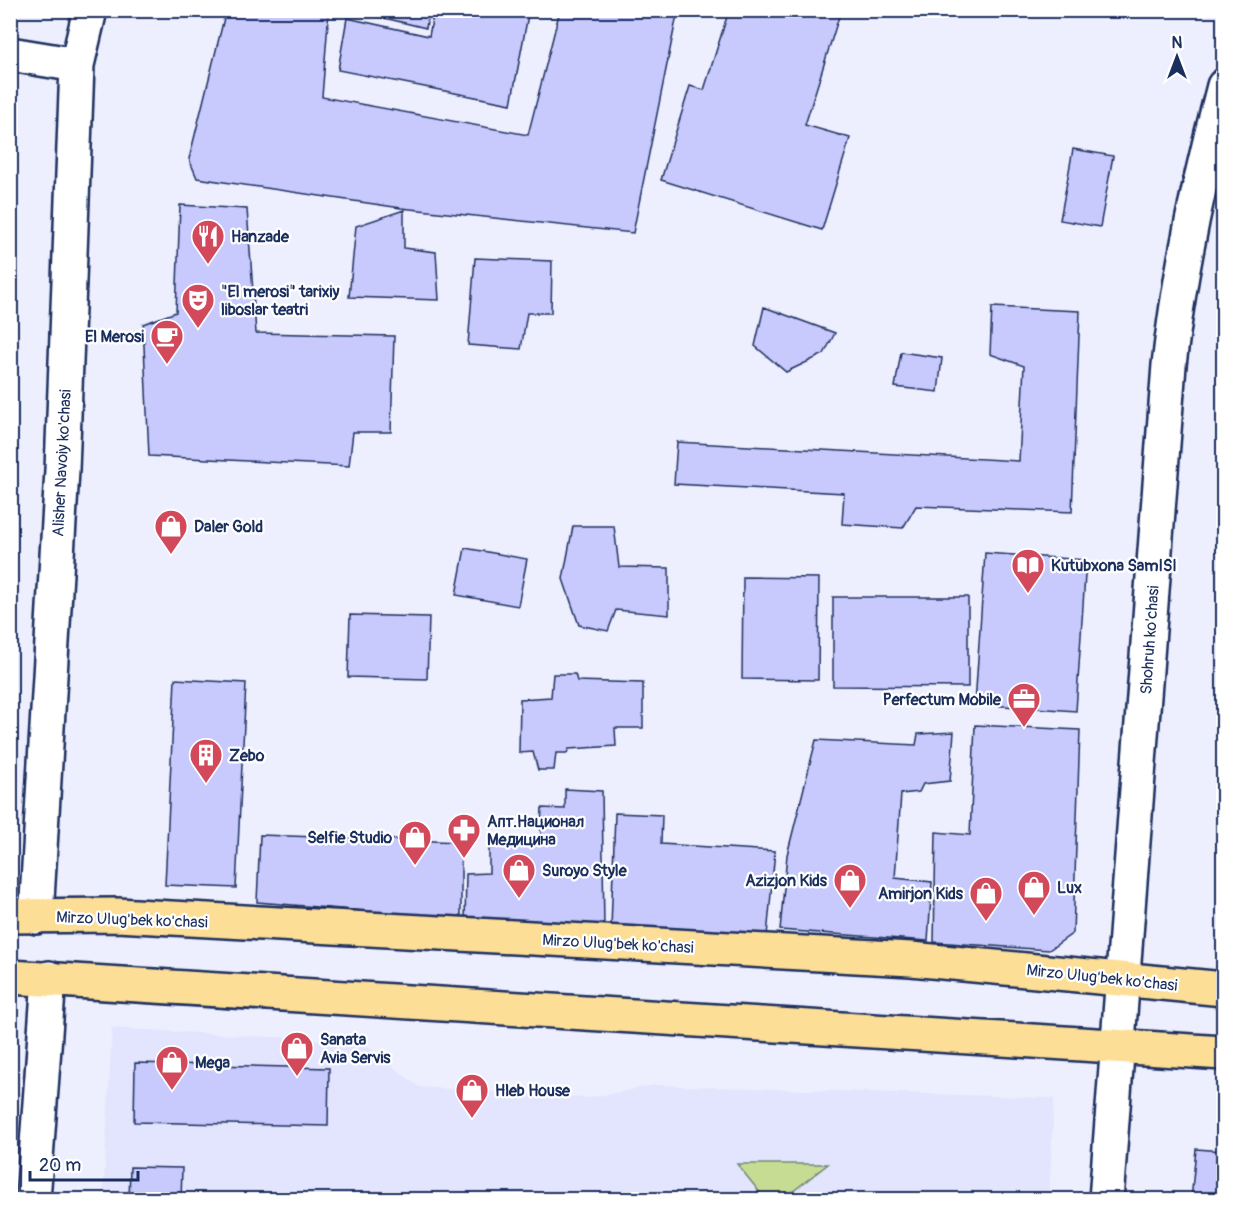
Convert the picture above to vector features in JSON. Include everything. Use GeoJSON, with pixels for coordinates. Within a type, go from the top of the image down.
{"type":"FeatureCollection","features":[{"type":"Feature","properties":{"kind":"main road","name":"Mirzo Ulug'bek ko'chasi"},"geometry":{"type":"LineString","coordinates":[[23,916],[117,915],[911,959],[1224,989]]}},
{"type":"Feature","properties":{"kind":"main road"},"geometry":{"type":"LineString","coordinates":[[10,977],[1224,1053]]}},
{"type":"Feature","properties":{"kind":"street","name":"Alisher Navoiy ko'chasi"},"geometry":{"type":"LineString","coordinates":[[23,916],[62,458],[77,65],[90,10]]}},
{"type":"Feature","properties":{"kind":"street"},"geometry":{"type":"LineString","coordinates":[[10,54],[77,65]]}},
{"type":"Feature","properties":{"kind":"street","name":"Shohruh ko'chasi"},"geometry":{"type":"LineString","coordinates":[[1106,1200],[1169,364],[1179,280],[1193,207],[1224,86]]}},
{"type":"Feature","properties":{"kind":"street"},"geometry":{"type":"LineString","coordinates":[[33,1200],[49,978]]}},
{"type":"Feature","properties":{"kind":"shaded area"},"geometry":{"type":"Polygon","coordinates":[[[112,1028],[362,1042],[419,1087],[588,1098],[655,1085],[1054,1098],[1049,1199],[103,1200],[112,1028]]]}},
{"type":"Feature","properties":{"kind":"green space"},"geometry":{"type":"Polygon","coordinates":[[[737,1164],[828,1164],[783,1199],[766,1200],[737,1164]]]}},
{"type":"Feature","properties":{"kind":"building"},"geometry":{"type":"Polygon","coordinates":[[[226,10],[329,10],[322,97],[528,135],[560,10],[678,10],[633,233],[401,208],[197,178],[189,159],[226,10]]]}},
{"type":"Feature","properties":{"kind":"building"},"geometry":{"type":"Polygon","coordinates":[[[351,10],[429,10],[426,28],[351,10]]]}},
{"type":"Feature","properties":{"kind":"building"},"geometry":{"type":"Polygon","coordinates":[[[434,10],[529,10],[511,104],[338,70],[347,18],[429,36],[434,10]]]}},
{"type":"Feature","properties":{"kind":"building"},"geometry":{"type":"Polygon","coordinates":[[[729,10],[841,10],[805,125],[850,138],[822,230],[661,180],[690,86],[704,90],[729,10]]]}},
{"type":"Feature","properties":{"kind":"building"},"geometry":{"type":"Polygon","coordinates":[[[1073,149],[1113,156],[1100,227],[1060,220],[1073,149]]]}},
{"type":"Feature","properties":{"kind":"building"},"geometry":{"type":"Polygon","coordinates":[[[180,205],[247,209],[256,333],[394,336],[391,432],[353,432],[349,466],[149,456],[143,324],[176,312],[180,205]]]}},
{"type":"Feature","properties":{"kind":"building"},"geometry":{"type":"Polygon","coordinates":[[[404,210],[404,248],[436,252],[439,300],[349,297],[356,226],[404,210]]]}},
{"type":"Feature","properties":{"kind":"building"},"geometry":{"type":"Polygon","coordinates":[[[475,258],[552,261],[551,313],[527,313],[521,349],[468,345],[475,258]]]}},
{"type":"Feature","properties":{"kind":"building"},"geometry":{"type":"Polygon","coordinates":[[[764,307],[835,333],[824,354],[786,372],[755,346],[764,307]]]}},
{"type":"Feature","properties":{"kind":"building"},"geometry":{"type":"Polygon","coordinates":[[[992,307],[1080,311],[1072,512],[916,506],[903,528],[842,524],[844,493],[674,484],[677,442],[1019,461],[1024,366],[990,354],[992,307]]]}},
{"type":"Feature","properties":{"kind":"building"},"geometry":{"type":"Polygon","coordinates":[[[901,352],[942,358],[938,392],[895,387],[901,352]]]}},
{"type":"Feature","properties":{"kind":"building"},"geometry":{"type":"Polygon","coordinates":[[[573,526],[614,526],[619,567],[669,568],[669,615],[616,610],[608,631],[579,625],[563,579],[573,526]]]}},
{"type":"Feature","properties":{"kind":"building"},"geometry":{"type":"Polygon","coordinates":[[[465,548],[527,559],[518,606],[456,595],[465,548]]]}},
{"type":"Feature","properties":{"kind":"building"},"geometry":{"type":"Polygon","coordinates":[[[985,553],[1086,560],[1076,711],[975,704],[985,553]]]}},
{"type":"Feature","properties":{"kind":"building"},"geometry":{"type":"Polygon","coordinates":[[[743,577],[819,578],[818,680],[742,679],[743,577]]]}},
{"type":"Feature","properties":{"kind":"building"},"geometry":{"type":"Polygon","coordinates":[[[833,597],[968,597],[968,687],[833,686],[833,597]]]}},
{"type":"Feature","properties":{"kind":"building"},"geometry":{"type":"Polygon","coordinates":[[[350,615],[429,617],[427,679],[348,677],[350,615]]]}},
{"type":"Feature","properties":{"kind":"building"},"geometry":{"type":"Polygon","coordinates":[[[553,674],[575,674],[577,681],[643,683],[643,728],[615,728],[616,746],[569,749],[567,753],[556,753],[554,770],[538,770],[533,752],[519,753],[520,699],[551,697],[553,674]]]}},
{"type":"Feature","properties":{"kind":"building","name":"Zebo"},"geometry":{"type":"Polygon","coordinates":[[[175,679],[246,683],[236,888],[165,885],[175,679]]]}},
{"type":"Feature","properties":{"kind":"building"},"geometry":{"type":"Polygon","coordinates":[[[975,725],[1080,730],[1073,933],[1049,950],[934,942],[936,832],[970,835],[975,725]]]}},
{"type":"Feature","properties":{"kind":"building"},"geometry":{"type":"Polygon","coordinates":[[[954,732],[950,781],[923,784],[919,792],[901,794],[895,878],[932,882],[928,941],[780,930],[787,855],[816,740],[916,745],[918,734],[954,732]]]}},
{"type":"Feature","properties":{"kind":"building"},"geometry":{"type":"Polygon","coordinates":[[[565,789],[602,791],[604,927],[465,921],[466,874],[489,873],[489,842],[540,844],[542,808],[565,809],[565,789]]]}},
{"type":"Feature","properties":{"kind":"building"},"geometry":{"type":"Polygon","coordinates":[[[615,813],[662,815],[661,844],[775,851],[767,936],[611,929],[615,813]]]}},
{"type":"Feature","properties":{"kind":"building"},"geometry":{"type":"Polygon","coordinates":[[[260,835],[461,842],[461,919],[257,902],[260,835]]]}},
{"type":"Feature","properties":{"kind":"building"},"geometry":{"type":"Polygon","coordinates":[[[135,1063],[329,1068],[328,1126],[134,1122],[135,1063]]]}},
{"type":"Feature","properties":{"kind":"building"},"geometry":{"type":"Polygon","coordinates":[[[1196,1149],[1224,1151],[1224,1200],[1191,1200],[1196,1149]]]}},
{"type":"Feature","properties":{"kind":"building"},"geometry":{"type":"Polygon","coordinates":[[[130,1167],[182,1168],[181,1200],[129,1200],[130,1167]]]}},
{"type":"Feature","properties":{"kind":"place","name":"Hanzade"},"geometry":{"type":"Point","coordinates":[208,265]}},
{"type":"Feature","properties":{"kind":"place","name":"\"El merosi\" tarixiy liboslar teatri"},"geometry":{"type":"Point","coordinates":[198,329]}},
{"type":"Feature","properties":{"kind":"place","name":"El Merosi"},"geometry":{"type":"Point","coordinates":[167,365]}},
{"type":"Feature","properties":{"kind":"place","name":"Daler Gold"},"geometry":{"type":"Point","coordinates":[171,555]}},
{"type":"Feature","properties":{"kind":"place","name":"Kutubxona SamISI"},"geometry":{"type":"Point","coordinates":[1028,594]}},
{"type":"Feature","properties":{"kind":"place","name":"Perfectum Mobile"},"geometry":{"type":"Point","coordinates":[1024,728]}},
{"type":"Feature","properties":{"kind":"place","name":"Zebo"},"geometry":{"type":"Point","coordinates":[206,784]}},
{"type":"Feature","properties":{"kind":"place","name":"Апт.Национал Медицина"},"geometry":{"type":"Point","coordinates":[464,859]}},
{"type":"Feature","properties":{"kind":"place","name":"Selfie Studio"},"geometry":{"type":"Point","coordinates":[415,866]}},
{"type":"Feature","properties":{"kind":"place","name":"Suroyo Style"},"geometry":{"type":"Point","coordinates":[519,899]}},
{"type":"Feature","properties":{"kind":"place","name":"Azizjon Kids"},"geometry":{"type":"Point","coordinates":[850,909]}},
{"type":"Feature","properties":{"kind":"place","name":"Lux"},"geometry":{"type":"Point","coordinates":[1034,916]}},
{"type":"Feature","properties":{"kind":"place","name":"Amirjon Kids"},"geometry":{"type":"Point","coordinates":[986,922]}},
{"type":"Feature","properties":{"kind":"place","name":"Sanata Avia Servis"},"geometry":{"type":"Point","coordinates":[297,1077]}},
{"type":"Feature","properties":{"kind":"place","name":"Mega"},"geometry":{"type":"Point","coordinates":[172,1091]}},
{"type":"Feature","properties":{"kind":"place","name":"Hleb House"},"geometry":{"type":"Point","coordinates":[472,1119]}}]}
